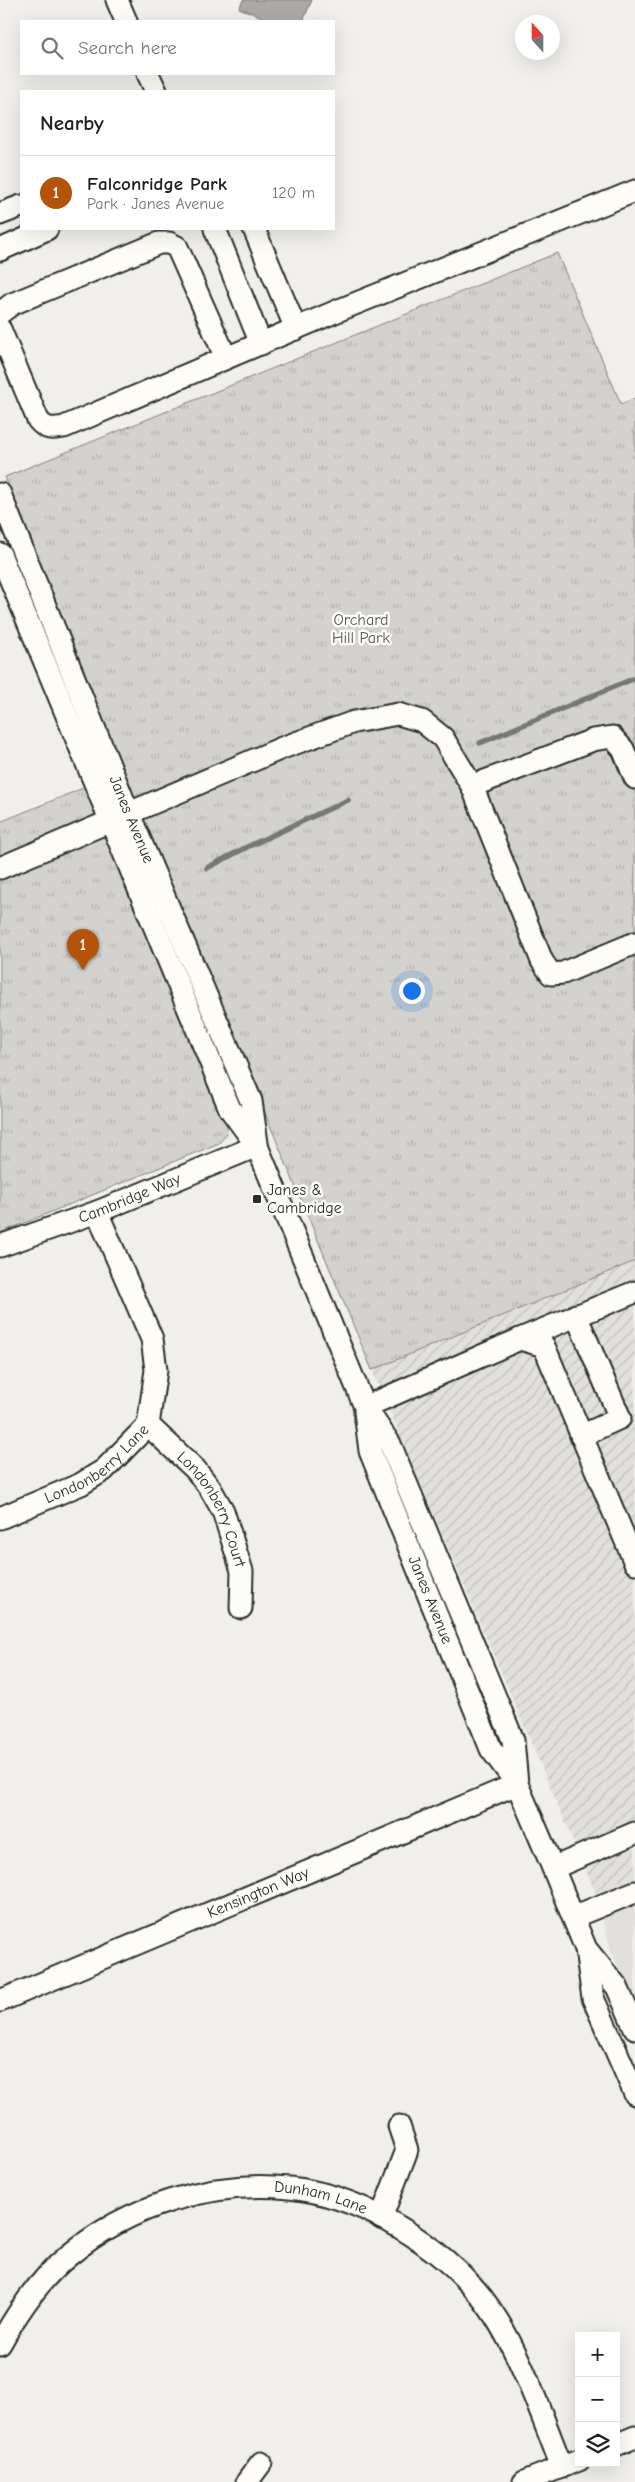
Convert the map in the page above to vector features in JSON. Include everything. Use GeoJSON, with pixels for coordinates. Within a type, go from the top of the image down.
{"type":"FeatureCollection","features":[{"type":"Feature","properties":{"kind":"street"},"geometry":{"type":"LineString","coordinates":[[116,0],[126,20]]}},
{"type":"Feature","properties":{"kind":"street"},"geometry":{"type":"LineString","coordinates":[[148,75],[156,90]]}},
{"type":"Feature","properties":{"kind":"street"},"geometry":{"type":"LineString","coordinates":[[0,329],[38,420],[44,427],[52,429],[64,427],[296,329],[635,191]]}},
{"type":"Feature","properties":{"kind":"street"},"geometry":{"type":"LineString","coordinates":[[0,214],[20,206]]}},
{"type":"Feature","properties":{"kind":"street"},"geometry":{"type":"LineString","coordinates":[[0,250],[45,230]]}},
{"type":"Feature","properties":{"kind":"street"},"geometry":{"type":"LineString","coordinates":[[215,230],[261,344]]}},
{"type":"Feature","properties":{"kind":"street"},"geometry":{"type":"LineString","coordinates":[[254,230],[296,329]]}},
{"type":"Feature","properties":{"kind":"street"},"geometry":{"type":"LineString","coordinates":[[0,313],[12,304],[159,243],[169,242],[177,248],[226,358]]}},
{"type":"Feature","properties":{"kind":"street","name":"Janes Avenue"},"geometry":{"type":"LineString","coordinates":[[0,494],[120,818]]}},
{"type":"Feature","properties":{"kind":"street","name":"Janes Avenue"},"geometry":{"type":"LineString","coordinates":[[0,554],[251,1101],[257,1146],[365,1406],[370,1451],[490,1749],[517,1784],[553,1868],[586,1949],[593,1998],[635,2094]]}},
{"type":"Feature","properties":{"kind":"street"},"geometry":{"type":"LineString","coordinates":[[0,868],[282,748],[354,722],[398,714],[422,721],[444,738],[472,786],[542,962],[551,974],[563,973],[635,943]]}},
{"type":"Feature","properties":{"kind":"street"},"geometry":{"type":"LineString","coordinates":[[472,786],[593,740],[612,737],[623,749],[635,778]]}},
{"type":"Feature","properties":{"kind":"street","name":"Cambridge Way"},"geometry":{"type":"LineString","coordinates":[[0,1246],[97,1212],[257,1146]]}},
{"type":"Feature","properties":{"kind":"street","name":"Londonberry Lane"},"geometry":{"type":"LineString","coordinates":[[0,1518],[81,1484],[104,1470],[148,1425],[156,1370],[152,1339],[97,1212]]}},
{"type":"Feature","properties":{"kind":"street"},"geometry":{"type":"LineString","coordinates":[[365,1406],[576,1315],[635,1292]]}},
{"type":"Feature","properties":{"kind":"street"},"geometry":{"type":"LineString","coordinates":[[576,1315],[620,1418],[582,1436]]}},
{"type":"Feature","properties":{"kind":"street"},"geometry":{"type":"LineString","coordinates":[[520,1339],[544,1346],[635,1563]]}},
{"type":"Feature","properties":{"kind":"street","name":"Londonberry Court"},"geometry":{"type":"LineString","coordinates":[[148,1425],[195,1469],[210,1488],[223,1511],[242,1571],[241,1608]]}},
{"type":"Feature","properties":{"kind":"street","name":"Kensington Way"},"geometry":{"type":"LineString","coordinates":[[0,2001],[517,1784]]}},
{"type":"Feature","properties":{"kind":"street"},"geometry":{"type":"LineString","coordinates":[[553,1868],[635,1833]]}},
{"type":"Feature","properties":{"kind":"street"},"geometry":{"type":"LineString","coordinates":[[573,1917],[635,1892]]}},
{"type":"Feature","properties":{"kind":"street","name":"Janes Avenue"},"geometry":{"type":"LineString","coordinates":[[586,1949],[617,1987],[635,2028]]}},
{"type":"Feature","properties":{"kind":"street"},"geometry":{"type":"LineString","coordinates":[[381,2218],[407,2150],[399,2126]]}},
{"type":"Feature","properties":{"kind":"street","name":"Dunham Lane"},"geometry":{"type":"LineString","coordinates":[[0,2344],[11,2323],[39,2286],[67,2256],[111,2227],[152,2207],[187,2195],[213,2190],[256,2186],[291,2188],[326,2195],[381,2218],[431,2248],[474,2288],[491,2311],[571,2464]]}},
{"type":"Feature","properties":{"kind":"street"},"geometry":{"type":"LineString","coordinates":[[620,2443],[635,2437]]}},
{"type":"Feature","properties":{"kind":"street"},"geometry":{"type":"LineString","coordinates":[[247,2482],[261,2463]]}},
{"type":"Feature","properties":{"kind":"street"},"geometry":{"type":"LineString","coordinates":[[524,2482],[571,2464]]}},
{"type":"Feature","properties":{"kind":"shaded area"},"geometry":{"type":"Polygon","coordinates":[[[243,0],[312,0],[303,20],[269,20],[239,8],[243,0]]]}},
{"type":"Feature","properties":{"kind":"shaded area"},"geometry":{"type":"Polygon","coordinates":[[[635,1261],[635,1874],[595,1892],[372,1370],[635,1261]]]}},
{"type":"Feature","properties":{"kind":"shaded area"},"geometry":{"type":"Polygon","coordinates":[[[635,1874],[635,2008],[610,1947],[595,1892],[635,1874]]]}},
{"type":"Feature","properties":{"kind":"green space","name":"Orchard Hill Park"},"geometry":{"type":"Polygon","coordinates":[[[557,253],[621,404],[635,398],[635,1261],[372,1370],[127,782],[5,477],[557,253]]]}},
{"type":"Feature","properties":{"kind":"green space"},"geometry":{"type":"Polygon","coordinates":[[[88,786],[227,1117],[227,1128],[224,1137],[219,1143],[0,1233],[0,822],[88,786]]]}},
{"type":"Feature","properties":{"kind":"waterway"},"geometry":{"type":"LineString","coordinates":[[480,743],[635,678]]}},
{"type":"Feature","properties":{"kind":"waterway"},"geometry":{"type":"LineString","coordinates":[[207,868],[247,847],[348,800]]}},
{"type":"Feature","properties":{"kind":"place","name":"Falconridge Park"},"geometry":{"type":"Point","coordinates":[83,970]}},
{"type":"Feature","properties":{"kind":"place","name":"Janes & Cambridge"},"geometry":{"type":"Point","coordinates":[257,1199]}}]}
